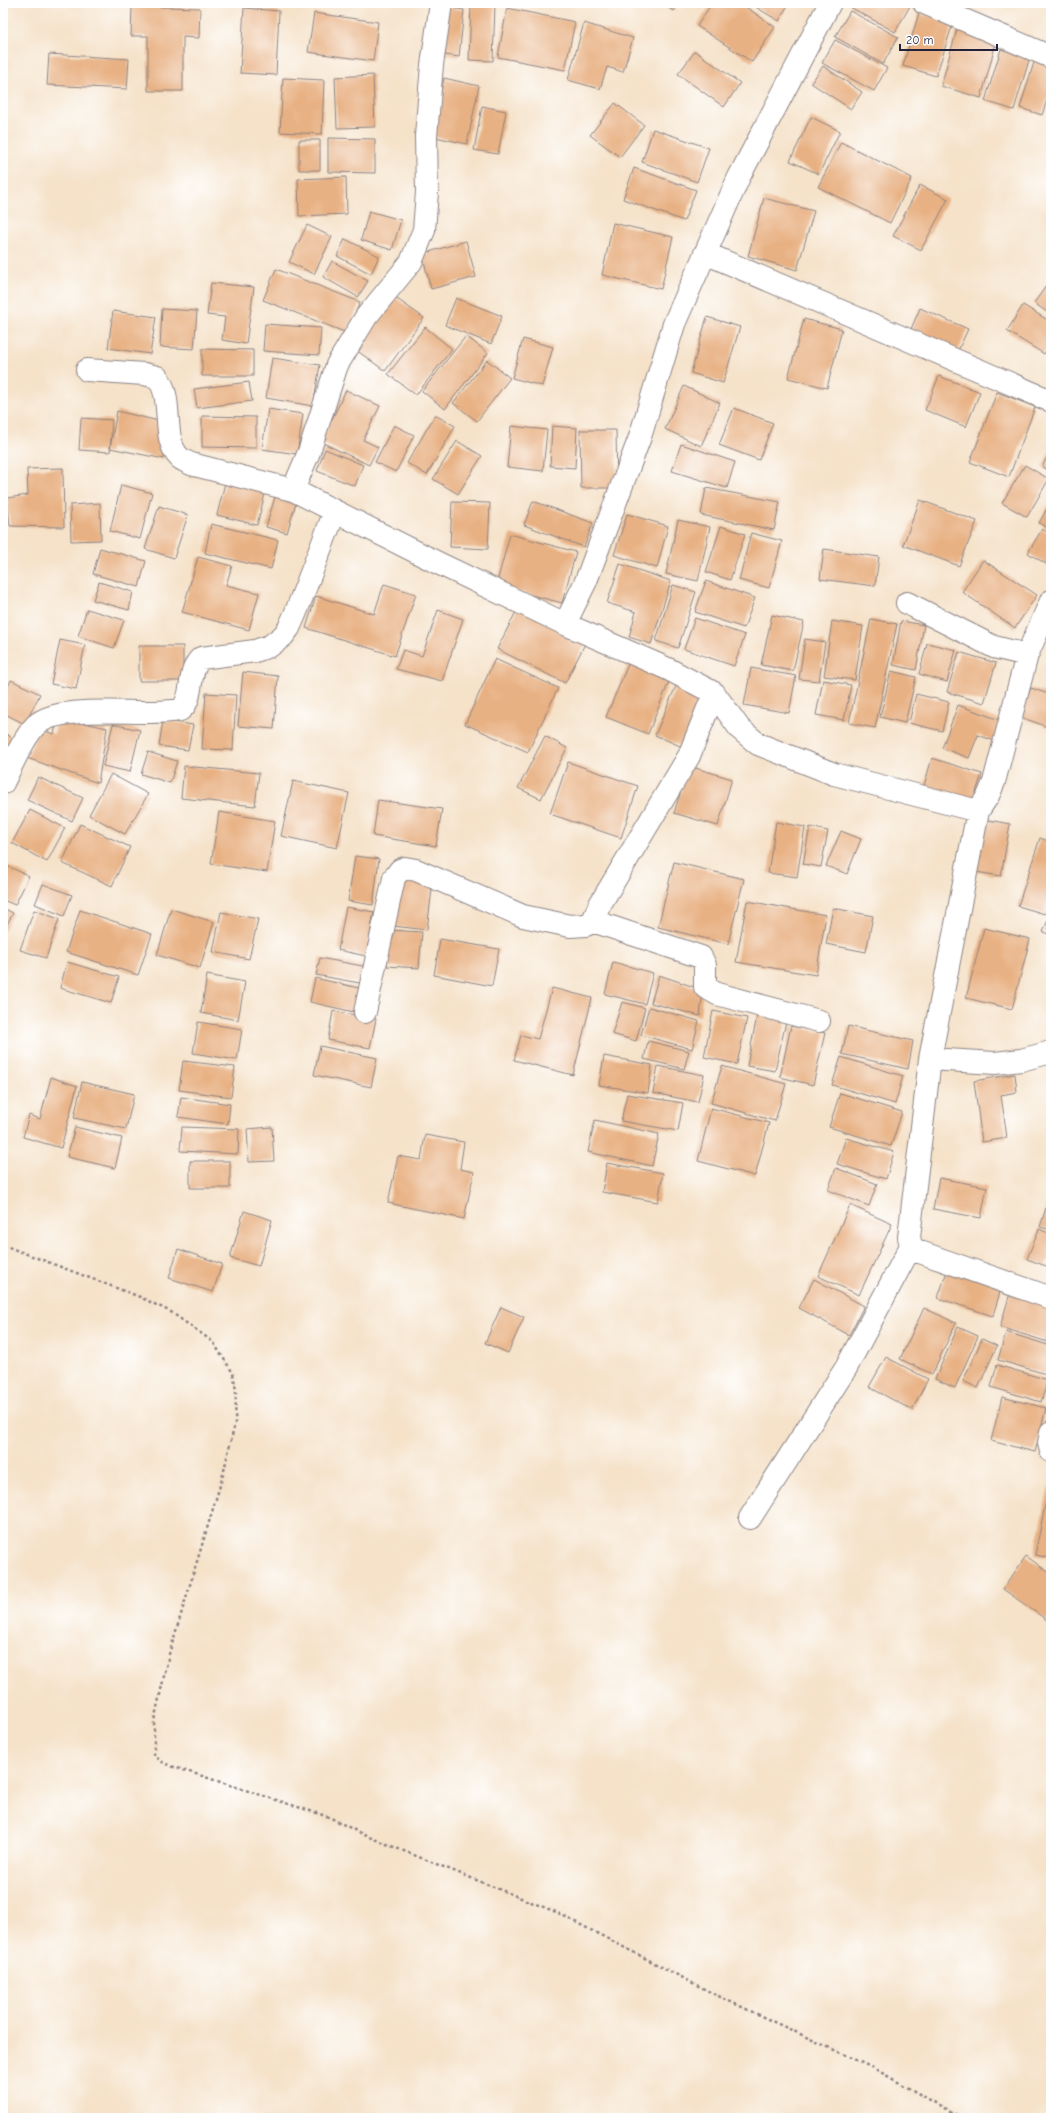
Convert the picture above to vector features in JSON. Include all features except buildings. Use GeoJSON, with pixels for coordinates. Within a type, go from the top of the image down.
{"type":"FeatureCollection","features":[{"type":"Feature","properties":{"kind":"street"},"geometry":{"type":"LineString","coordinates":[[293,490],[309,452],[337,366],[366,317],[410,262],[424,230],[427,192],[426,136],[432,65],[441,3]]}},
{"type":"Feature","properties":{"kind":"street"},"geometry":{"type":"LineString","coordinates":[[565,624],[586,581],[640,437],[674,324],[738,177],[830,3]]}},
{"type":"Feature","properties":{"kind":"street"},"geometry":{"type":"LineString","coordinates":[[924,3],[1051,57]]}},
{"type":"Feature","properties":{"kind":"street"},"geometry":{"type":"LineString","coordinates":[[705,253],[1051,401]]}},
{"type":"Feature","properties":{"kind":"street"},"geometry":{"type":"LineString","coordinates":[[87,370],[144,374],[158,377],[163,386],[171,441],[180,458],[191,464],[209,470],[293,490],[438,563],[565,624],[668,669],[714,693],[740,729],[758,744],[834,774],[978,811]]}},
{"type":"Feature","properties":{"kind":"street"},"geometry":{"type":"LineString","coordinates":[[3,783],[28,736],[40,722],[66,714],[180,710],[186,704],[193,670],[196,663],[201,658],[255,651],[270,646],[283,636],[296,612],[335,511]]}},
{"type":"Feature","properties":{"kind":"street"},"geometry":{"type":"LineString","coordinates":[[1051,601],[1027,655],[994,782],[988,796],[978,811],[930,1059],[908,1231],[911,1246],[917,1251],[1051,1298]]}},
{"type":"Feature","properties":{"kind":"street"},"geometry":{"type":"LineString","coordinates":[[906,603],[994,647],[1027,655]]}},
{"type":"Feature","properties":{"kind":"street"},"geometry":{"type":"LineString","coordinates":[[364,1012],[394,878],[400,870],[405,868],[429,874],[523,916],[574,926],[586,925],[593,921],[599,906],[689,756],[714,693]]}},
{"type":"Feature","properties":{"kind":"street"},"geometry":{"type":"LineString","coordinates":[[593,921],[701,957],[705,965],[705,987],[717,994],[819,1021]]}},
{"type":"Feature","properties":{"kind":"street"},"geometry":{"type":"LineString","coordinates":[[930,1059],[995,1062],[1021,1060],[1051,1052]]}},
{"type":"Feature","properties":{"kind":"street"},"geometry":{"type":"LineString","coordinates":[[750,1518],[846,1368],[911,1246]]}},
{"type":"Feature","properties":{"kind":"street"},"geometry":{"type":"LineString","coordinates":[[1051,1432],[1049,1443],[1051,1451]]}},
{"type":"Feature","properties":{"kind":"path"},"geometry":{"type":"LineString","coordinates":[[3,1245],[140,1297],[171,1312],[213,1342],[233,1373],[236,1390],[234,1423],[222,1479],[172,1640],[154,1721],[154,1754],[160,1761],[171,1766],[329,1817],[364,1836],[556,1912],[714,1994],[875,2069],[962,2118]]}}]}
